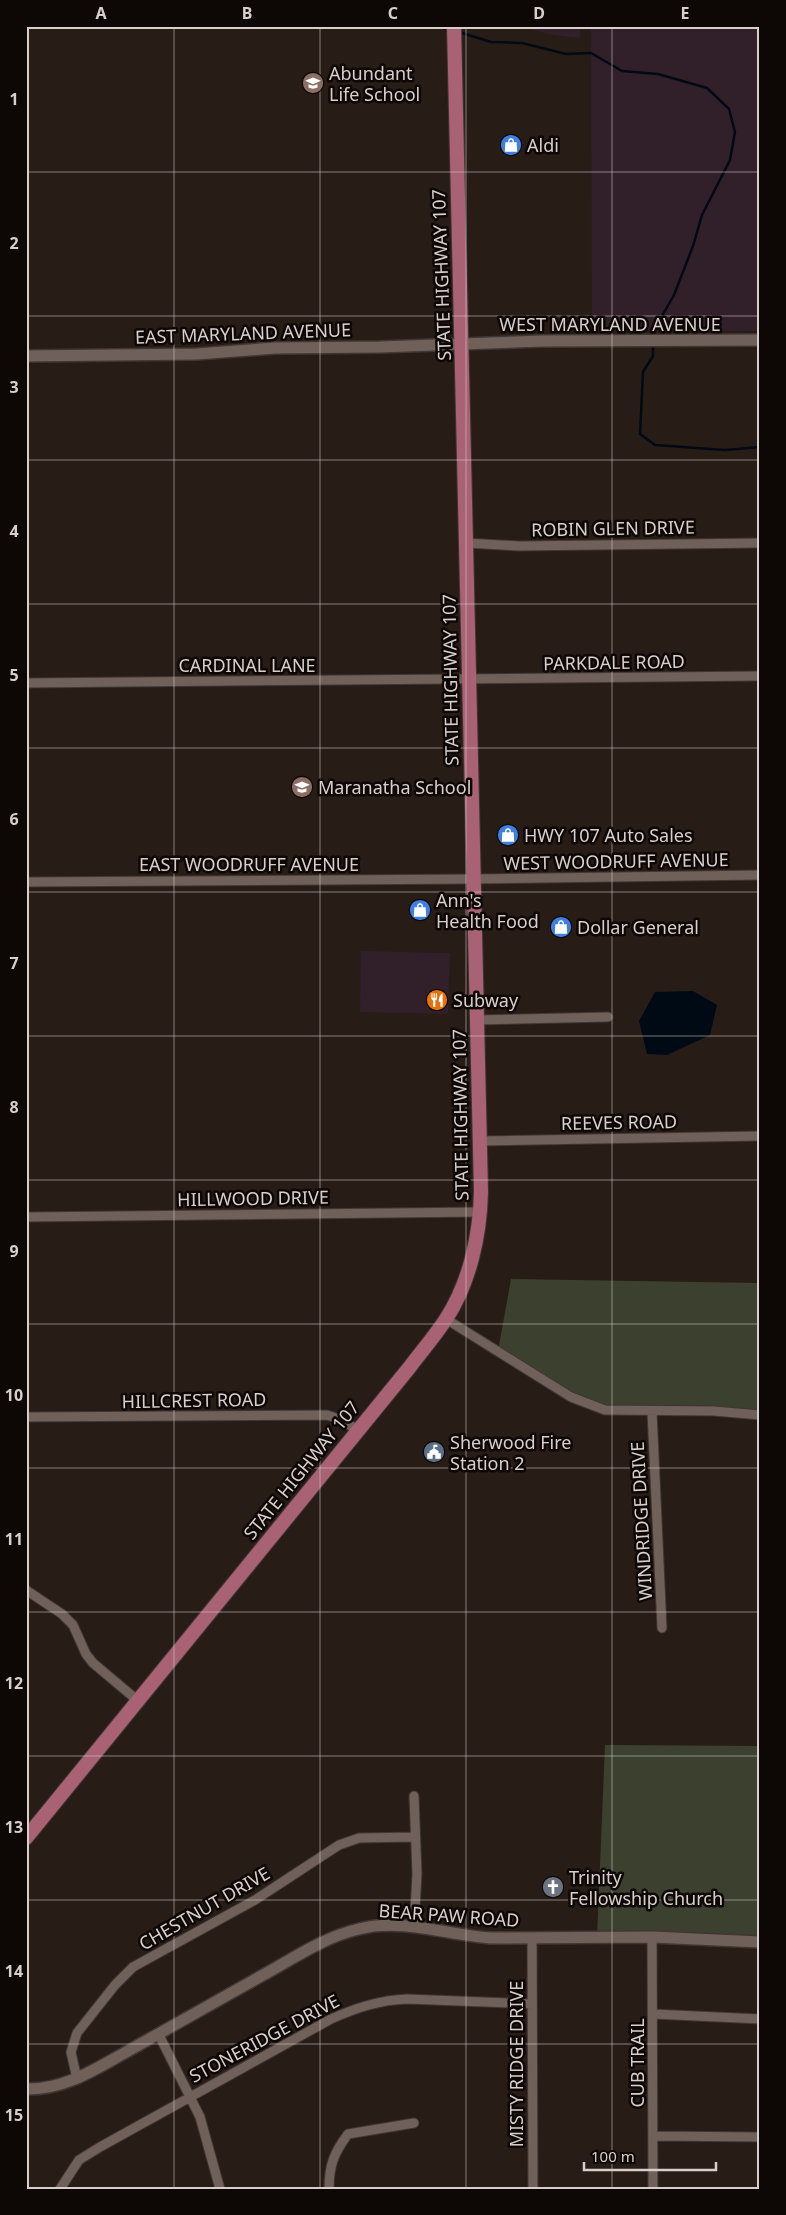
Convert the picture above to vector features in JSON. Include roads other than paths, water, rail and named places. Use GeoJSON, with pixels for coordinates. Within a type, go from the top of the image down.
{"type":"FeatureCollection","features":[{"type":"Feature","properties":{"kind":"main road","name":"STATE HIGHWAY 107"},"geometry":{"type":"LineString","coordinates":[[26,1838],[446,1319],[466,1276],[474,1252],[480,1212],[480,1141],[472,879],[454,26]]}},
{"type":"Feature","properties":{"kind":"street","name":"WEST MARYLAND AVENUE"},"geometry":{"type":"LineString","coordinates":[[461,344],[760,340]]}},
{"type":"Feature","properties":{"kind":"street","name":"EAST MARYLAND AVENUE"},"geometry":{"type":"LineString","coordinates":[[26,356],[197,354],[275,348],[461,344]]}},
{"type":"Feature","properties":{"kind":"street","name":"ROBIN GLEN DRIVE"},"geometry":{"type":"LineString","coordinates":[[466,543],[528,546],[760,543]]}},
{"type":"Feature","properties":{"kind":"street","name":"PARKDALE ROAD"},"geometry":{"type":"LineString","coordinates":[[468,680],[760,676]]}},
{"type":"Feature","properties":{"kind":"street","name":"CARDINAL LANE"},"geometry":{"type":"LineString","coordinates":[[26,683],[468,680]]}},
{"type":"Feature","properties":{"kind":"street","name":"WEST WOODRUFF AVENUE"},"geometry":{"type":"LineString","coordinates":[[472,879],[760,875]]}},
{"type":"Feature","properties":{"kind":"street","name":"EAST WOODRUFF AVENUE"},"geometry":{"type":"LineString","coordinates":[[26,882],[472,879]]}},
{"type":"Feature","properties":{"kind":"street"},"geometry":{"type":"LineString","coordinates":[[476,1020],[608,1017]]}},
{"type":"Feature","properties":{"kind":"street","name":"REEVES ROAD"},"geometry":{"type":"LineString","coordinates":[[480,1141],[760,1136]]}},
{"type":"Feature","properties":{"kind":"street","name":"HILLWOOD DRIVE"},"geometry":{"type":"LineString","coordinates":[[26,1217],[480,1212]]}},
{"type":"Feature","properties":{"kind":"street"},"geometry":{"type":"LineString","coordinates":[[446,1319],[571,1397],[605,1410],[652,1412],[714,1411],[760,1414]]}},
{"type":"Feature","properties":{"kind":"street","name":"WINDRIDGE DRIVE"},"geometry":{"type":"LineString","coordinates":[[652,1412],[662,1628]]}},
{"type":"Feature","properties":{"kind":"street","name":"HILLCREST ROAD"},"geometry":{"type":"LineString","coordinates":[[26,1417],[327,1415],[339,1419],[358,1430]]}},
{"type":"Feature","properties":{"kind":"street"},"geometry":{"type":"LineString","coordinates":[[26,1602],[29,1592],[62,1614],[73,1625],[86,1654],[93,1663],[137,1700]]}},
{"type":"Feature","properties":{"kind":"street"},"geometry":{"type":"LineString","coordinates":[[414,1796],[417,1874],[414,1927]]}},
{"type":"Feature","properties":{"kind":"street","name":"CHESTNUT DRIVE"},"geometry":{"type":"LineString","coordinates":[[77,2079],[71,2052],[77,2033],[115,1985],[134,1967],[255,1900],[339,1844],[359,1838],[415,1837]]}},
{"type":"Feature","properties":{"kind":"street","name":"BEAR PAW ROAD"},"geometry":{"type":"LineString","coordinates":[[26,2089],[48,2088],[77,2079],[158,2036],[330,1938],[374,1926],[414,1927],[466,1936],[532,1938],[652,1937],[760,1942]]}},
{"type":"Feature","properties":{"kind":"street","name":"CUB TRAIL"},"geometry":{"type":"LineString","coordinates":[[652,1937],[653,2189]]}},
{"type":"Feature","properties":{"kind":"street","name":"MISTY RIDGE DRIVE"},"geometry":{"type":"LineString","coordinates":[[532,1938],[533,2189]]}},
{"type":"Feature","properties":{"kind":"street","name":"STONERIDGE DRIVE"},"geometry":{"type":"LineString","coordinates":[[60,2189],[79,2160],[331,2019],[371,2004],[407,1998],[532,2004]]}},
{"type":"Feature","properties":{"kind":"street"},"geometry":{"type":"LineString","coordinates":[[653,2014],[760,2019]]}},
{"type":"Feature","properties":{"kind":"street"},"geometry":{"type":"LineString","coordinates":[[158,2036],[204,2127],[220,2189]]}},
{"type":"Feature","properties":{"kind":"street"},"geometry":{"type":"LineString","coordinates":[[329,2189],[329,2177],[334,2153],[348,2134],[414,2123]]}},
{"type":"Feature","properties":{"kind":"street"},"geometry":{"type":"LineString","coordinates":[[654,2136],[760,2137]]}},
{"type":"Feature","properties":{"kind":"waterway"},"geometry":{"type":"LineString","coordinates":[[438,26],[449,30]]}},
{"type":"Feature","properties":{"kind":"waterway"},"geometry":{"type":"LineString","coordinates":[[459,32],[491,42],[522,43],[566,54],[591,53],[622,71],[658,74],[707,88],[729,109],[735,132],[730,160],[702,215],[693,246],[674,295],[654,330],[653,337]]}},
{"type":"Feature","properties":{"kind":"waterway"},"geometry":{"type":"LineString","coordinates":[[653,343],[653,356],[643,372],[640,434],[655,445],[725,450],[760,447]]}},
{"type":"Feature","properties":{"kind":"place","name":"Abundant Life School"},"geometry":{"type":"Point","coordinates":[313,83]}},
{"type":"Feature","properties":{"kind":"place","name":"Aldi"},"geometry":{"type":"Point","coordinates":[511,145]}},
{"type":"Feature","properties":{"kind":"place","name":"Maranatha School"},"geometry":{"type":"Point","coordinates":[302,787]}},
{"type":"Feature","properties":{"kind":"place","name":"HWY 107 Auto Sales"},"geometry":{"type":"Point","coordinates":[508,835]}},
{"type":"Feature","properties":{"kind":"place","name":"Ann's Health Food"},"geometry":{"type":"Point","coordinates":[420,910]}},
{"type":"Feature","properties":{"kind":"place","name":"Dollar General"},"geometry":{"type":"Point","coordinates":[561,927]}},
{"type":"Feature","properties":{"kind":"place","name":"Subway"},"geometry":{"type":"Point","coordinates":[437,1000]}},
{"type":"Feature","properties":{"kind":"place","name":"Sherwood Fire Station 2"},"geometry":{"type":"Point","coordinates":[434,1452]}},
{"type":"Feature","properties":{"kind":"place","name":"Trinity Fellowship Church"},"geometry":{"type":"Point","coordinates":[553,1887]}}]}
